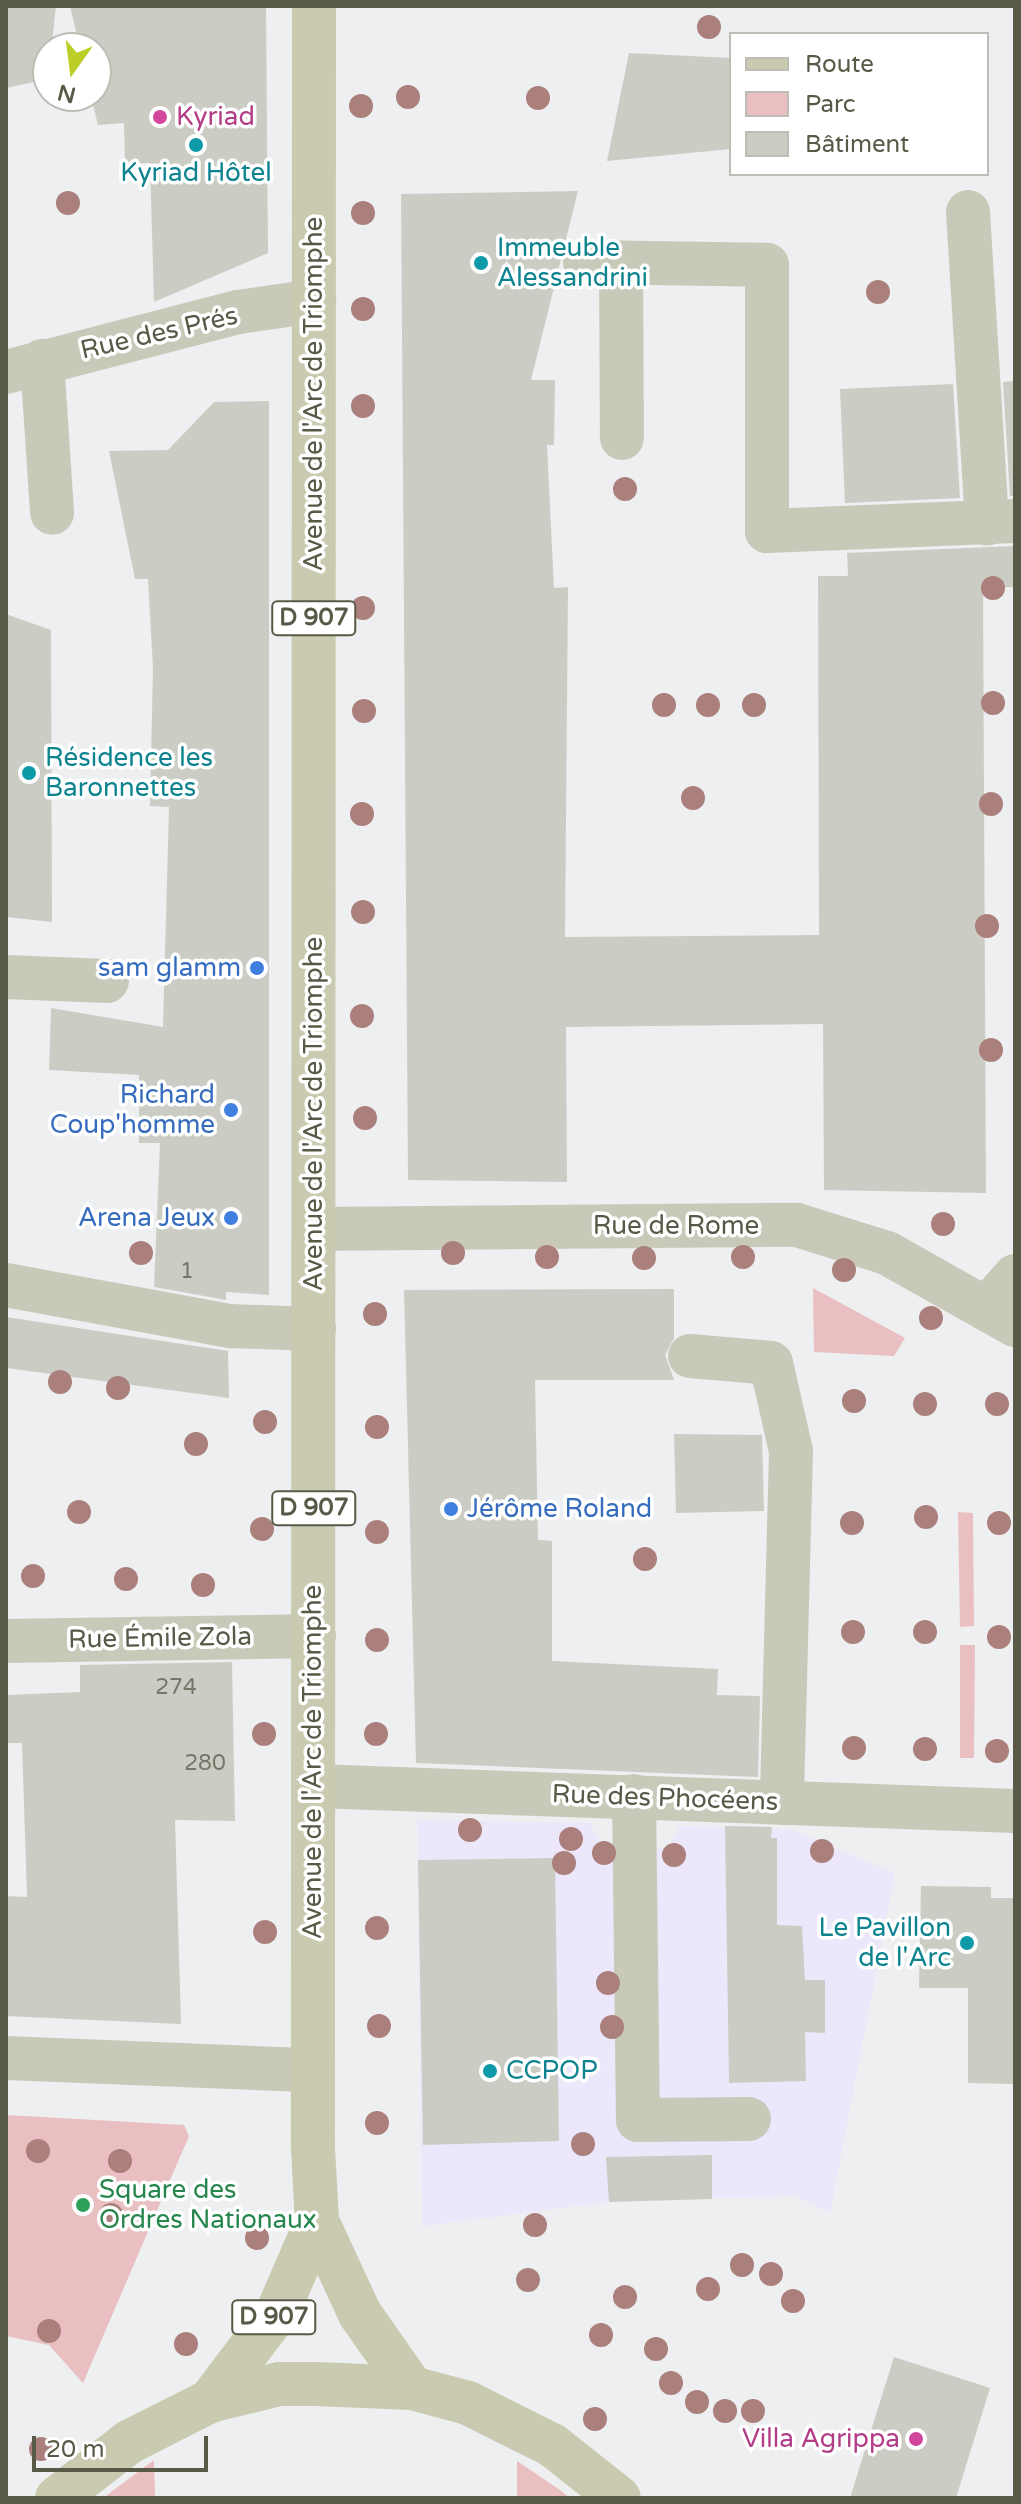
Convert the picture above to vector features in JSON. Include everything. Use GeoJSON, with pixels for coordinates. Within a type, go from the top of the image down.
{"type":"FeatureCollection","features":[{"type":"Feature","properties":{"kind":"main road","name":"Avenue de l'Arc de Triomphe"},"geometry":{"type":"LineString","coordinates":[[314,6],[315,1786],[310,2070],[317,2221]]}},
{"type":"Feature","properties":{"kind":"main road","name":"D 907"},"geometry":{"type":"LineString","coordinates":[[317,2221],[360,2314],[412,2388]]}},
{"type":"Feature","properties":{"kind":"main road","name":"D 907"},"geometry":{"type":"LineString","coordinates":[[210,2401],[278,2311],[317,2221]]}},
{"type":"Feature","properties":{"kind":"main road"},"geometry":{"type":"LineString","coordinates":[[57,2498],[129,2442],[210,2401],[279,2384],[412,2388],[468,2403],[526,2431],[619,2498]]}},
{"type":"Feature","properties":{"kind":"street"},"geometry":{"type":"LineString","coordinates":[[622,438],[603,263],[767,265],[767,531],[1001,522],[968,212]]}},
{"type":"Feature","properties":{"kind":"street","name":"Rue des Prés"},"geometry":{"type":"LineString","coordinates":[[24,367],[238,312],[314,301]]}},
{"type":"Feature","properties":{"kind":"street"},"geometry":{"type":"LineString","coordinates":[[24,367],[52,513]]}},
{"type":"Feature","properties":{"kind":"street"},"geometry":{"type":"LineString","coordinates":[[6,977],[107,981]]}},
{"type":"Feature","properties":{"kind":"street","name":"Rue de Rome"},"geometry":{"type":"LineString","coordinates":[[314,1229],[797,1225],[887,1253],[1001,1317]]}},
{"type":"Feature","properties":{"kind":"street"},"geometry":{"type":"LineString","coordinates":[[1001,1317],[1015,1276]]}},
{"type":"Feature","properties":{"kind":"street"},"geometry":{"type":"LineString","coordinates":[[6,1285],[97,1306],[230,1326],[314,1329]]}},
{"type":"Feature","properties":{"kind":"street"},"geometry":{"type":"LineString","coordinates":[[690,1356],[771,1363],[791,1451],[782,1803]]}},
{"type":"Feature","properties":{"kind":"street","name":"Rue Émile Zola"},"geometry":{"type":"LineString","coordinates":[[6,1641],[314,1636]]}},
{"type":"Feature","properties":{"kind":"street","name":"Rue des Phocéens"},"geometry":{"type":"LineString","coordinates":[[315,1786],[1015,1811]]}},
{"type":"Feature","properties":{"kind":"street"},"geometry":{"type":"LineString","coordinates":[[634,1796],[638,2120],[749,2119]]}},
{"type":"Feature","properties":{"kind":"street"},"geometry":{"type":"LineString","coordinates":[[6,2058],[310,2070]]}},
{"type":"Feature","properties":{"kind":"shaded area","name":"CCPOP"},"geometry":{"type":"Polygon","coordinates":[[[417,1820],[590,1823],[601,1844],[615,1850],[668,1848],[680,1826],[792,1830],[895,1873],[830,2213],[796,2196],[609,2202],[422,2226],[417,1820]]]}},
{"type":"Feature","properties":{"kind":"green space"},"geometry":{"type":"Polygon","coordinates":[[[813,1288],[905,1338],[894,1356],[814,1352],[813,1288]]]}},
{"type":"Feature","properties":{"kind":"green space"},"geometry":{"type":"Polygon","coordinates":[[[958,1512],[973,1513],[974,1626],[960,1627],[958,1512]]]}},
{"type":"Feature","properties":{"kind":"green space"},"geometry":{"type":"Polygon","coordinates":[[[960,1645],[975,1645],[974,1758],[960,1758],[960,1645]]]}},
{"type":"Feature","properties":{"kind":"green space","name":"Square des Ordres Nationaux"},"geometry":{"type":"Polygon","coordinates":[[[6,2115],[184,2125],[189,2136],[83,2383],[49,2345],[6,2336],[6,2115]]]}},
{"type":"Feature","properties":{"kind":"green space"},"geometry":{"type":"Polygon","coordinates":[[[154,2460],[155,2498],[104,2498],[111,2492],[154,2460]]]}},
{"type":"Feature","properties":{"kind":"green space"},"geometry":{"type":"Polygon","coordinates":[[[517,2461],[560,2490],[570,2498],[517,2498],[517,2461]]]}},
{"type":"Feature","properties":{"kind":"building"},"geometry":{"type":"Polygon","coordinates":[[[6,6],[56,6],[53,32],[32,32],[32,82],[6,88],[6,6]]]}},
{"type":"Feature","properties":{"kind":"building","name":"Kyriad Hôtel"},"geometry":{"type":"Polygon","coordinates":[[[70,6],[266,6],[268,253],[154,302],[150,163],[125,164],[124,123],[98,125],[95,112],[112,112],[112,32],[76,32],[70,6]]]}},
{"type":"Feature","properties":{"kind":"building"},"geometry":{"type":"Polygon","coordinates":[[[629,53],[729,58],[729,149],[607,161],[629,53]]]}},
{"type":"Feature","properties":{"kind":"building"},"geometry":{"type":"Polygon","coordinates":[[[578,191],[531,380],[555,380],[554,445],[547,445],[554,588],[568,587],[565,937],[819,935],[818,576],[848,576],[847,553],[1015,546],[1015,587],[983,588],[986,1193],[824,1190],[823,1024],[566,1027],[567,1182],[408,1180],[401,194],[578,191]]]}},
{"type":"Feature","properties":{"kind":"building"},"geometry":{"type":"Polygon","coordinates":[[[1015,381],[1015,496],[1010,496],[1003,382],[1015,381]]]}},
{"type":"Feature","properties":{"kind":"building"},"geometry":{"type":"Polygon","coordinates":[[[953,384],[960,498],[845,503],[840,389],[953,384]]]}},
{"type":"Feature","properties":{"kind":"building"},"geometry":{"type":"Polygon","coordinates":[[[269,401],[269,1295],[226,1292],[226,1300],[154,1287],[160,1143],[139,1143],[139,1075],[49,1070],[51,1008],[163,1027],[169,807],[150,806],[153,668],[148,579],[135,579],[109,451],[168,450],[214,402],[269,401]]]}},
{"type":"Feature","properties":{"kind":"building","name":"Résidence les Baronnettes"},"geometry":{"type":"Polygon","coordinates":[[[6,614],[51,630],[52,922],[6,917],[6,614]]]}},
{"type":"Feature","properties":{"kind":"building"},"geometry":{"type":"Polygon","coordinates":[[[674,1289],[674,1338],[665,1355],[674,1380],[535,1380],[538,1540],[552,1541],[552,1661],[718,1669],[717,1695],[760,1696],[758,1777],[416,1763],[404,1290],[674,1289]]]}},
{"type":"Feature","properties":{"kind":"building"},"geometry":{"type":"Polygon","coordinates":[[[6,1317],[228,1351],[229,1398],[6,1368],[6,1317]]]}},
{"type":"Feature","properties":{"kind":"building"},"geometry":{"type":"Polygon","coordinates":[[[674,1434],[762,1435],[764,1511],[676,1513],[674,1434]]]}},
{"type":"Feature","properties":{"kind":"building"},"geometry":{"type":"Polygon","coordinates":[[[232,1662],[235,1821],[175,1820],[181,2024],[6,2016],[6,1896],[27,1897],[22,1743],[6,1743],[6,1695],[80,1692],[80,1665],[232,1662]]]}},
{"type":"Feature","properties":{"kind":"building"},"geometry":{"type":"Polygon","coordinates":[[[725,1826],[772,1827],[771,1838],[777,1838],[777,1925],[802,1926],[805,1980],[825,1980],[825,2033],[805,2032],[806,2081],[729,2083],[725,1826]]]}},
{"type":"Feature","properties":{"kind":"building","name":"CCPOP"},"geometry":{"type":"Polygon","coordinates":[[[555,1858],[559,2141],[423,2145],[418,1860],[555,1858]]]}},
{"type":"Feature","properties":{"kind":"building","name":"Le Pavillon de l'Arc"},"geometry":{"type":"Polygon","coordinates":[[[921,1886],[991,1887],[991,1898],[1015,1898],[1015,2084],[968,2083],[968,1988],[919,1988],[921,1886]]]}},
{"type":"Feature","properties":{"kind":"building","name":"CCPOP"},"geometry":{"type":"Polygon","coordinates":[[[712,2155],[712,2199],[609,2202],[606,2157],[712,2155]]]}},
{"type":"Feature","properties":{"kind":"building"},"geometry":{"type":"Polygon","coordinates":[[[894,2357],[990,2388],[956,2498],[850,2498],[894,2357]]]}},
{"type":"Feature","properties":{"kind":"place","name":"Kyriad"},"geometry":{"type":"Point","coordinates":[160,117]}},
{"type":"Feature","properties":{"kind":"place","name":"Kyriad Hôtel"},"geometry":{"type":"Point","coordinates":[196,145]}},
{"type":"Feature","properties":{"kind":"place","name":"Immeuble Alessandrini"},"geometry":{"type":"Point","coordinates":[481,263]}},
{"type":"Feature","properties":{"kind":"place","name":"Résidence les Baronnettes"},"geometry":{"type":"Point","coordinates":[29,773]}},
{"type":"Feature","properties":{"kind":"place","name":"sam glamm"},"geometry":{"type":"Point","coordinates":[257,968]}},
{"type":"Feature","properties":{"kind":"place","name":"Richard Coup'homme"},"geometry":{"type":"Point","coordinates":[231,1110]}},
{"type":"Feature","properties":{"kind":"place","name":"Arena Jeux"},"geometry":{"type":"Point","coordinates":[231,1218]}},
{"type":"Feature","properties":{"kind":"place","name":"Jérôme Roland"},"geometry":{"type":"Point","coordinates":[451,1509]}},
{"type":"Feature","properties":{"kind":"place","name":"Le Pavillon de l'Arc"},"geometry":{"type":"Point","coordinates":[967,1943]}},
{"type":"Feature","properties":{"kind":"place","name":"CCPOP"},"geometry":{"type":"Point","coordinates":[490,2071]}},
{"type":"Feature","properties":{"kind":"place","name":"Square des Ordres Nationaux"},"geometry":{"type":"Point","coordinates":[83,2205]}},
{"type":"Feature","properties":{"kind":"place","name":"Villa Agrippa"},"geometry":{"type":"Point","coordinates":[916,2439]}}]}
